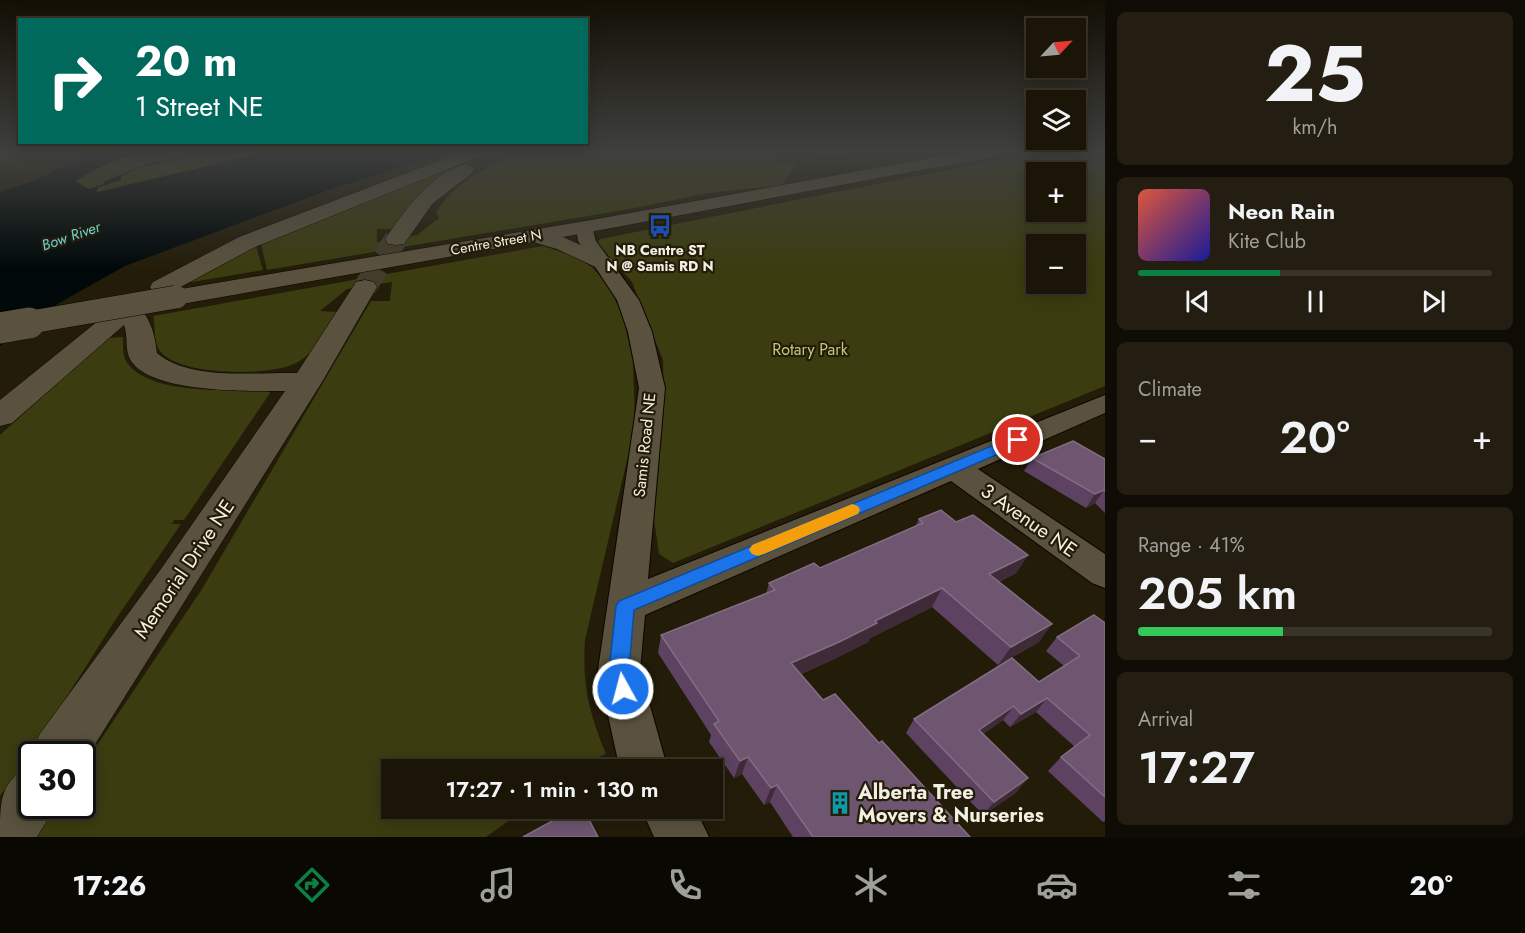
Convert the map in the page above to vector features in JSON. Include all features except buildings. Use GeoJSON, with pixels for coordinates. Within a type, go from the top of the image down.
{"type":"FeatureCollection","features":[{"type":"Feature","properties":{"kind":"main road"},"geometry":{"type":"LineString","coordinates":[[169,292],[247,242],[377,191]]}},
{"type":"Feature","properties":{"kind":"main road"},"geometry":{"type":"LineString","coordinates":[[396,239],[415,208],[436,191]]}},
{"type":"Feature","properties":{"kind":"main road","name":"Centre Street N"},"geometry":{"type":"LineString","coordinates":[[0,328],[169,292],[533,236],[780,191]]}},
{"type":"Feature","properties":{"kind":"main road"},"geometry":{"type":"LineString","coordinates":[[533,236],[565,244],[604,264]]}},
{"type":"Feature","properties":{"kind":"main road","name":"Memorial Drive NE"},"geometry":{"type":"LineString","coordinates":[[67,741],[140,636],[307,382],[365,287]]}},
{"type":"Feature","properties":{"kind":"main road"},"geometry":{"type":"LineString","coordinates":[[0,416],[124,321],[140,330],[143,356],[158,368],[181,376],[205,379],[307,382]]}},
{"type":"Feature","properties":{"kind":"main road"},"geometry":{"type":"LineString","coordinates":[[0,837],[18,812]]}},
{"type":"Feature","properties":{"kind":"street","name":"Samis Road NE"},"geometry":{"type":"LineString","coordinates":[[585,227],[587,241],[628,300],[636,321],[652,388],[619,670],[641,759]]}},
{"type":"Feature","properties":{"kind":"street"},"geometry":{"type":"LineString","coordinates":[[625,606],[1105,403]]}},
{"type":"Feature","properties":{"kind":"street","name":"3 Avenue NE"},"geometry":{"type":"LineString","coordinates":[[953,467],[1105,573]]}},
{"type":"Feature","properties":{"kind":"street"},"geometry":{"type":"LineString","coordinates":[[672,819],[683,837]]}},
{"type":"Feature","properties":{"kind":"green space"},"geometry":{"type":"Polygon","coordinates":[[[88,191],[113,191],[94,194],[88,191]]]}},
{"type":"Feature","properties":{"kind":"green space"},"geometry":{"type":"Polygon","coordinates":[[[391,191],[426,191],[414,201],[392,229],[377,229],[377,242],[417,235],[439,218],[436,213],[452,192],[726,191],[267,270],[261,244],[391,191]]]}},
{"type":"Feature","properties":{"kind":"green space","name":"Rotary Park"},"geometry":{"type":"Polygon","coordinates":[[[841,191],[1026,191],[1026,222],[1086,222],[1086,191],[1105,191],[1105,386],[673,563],[659,554],[654,520],[664,407],[663,360],[632,282],[597,243],[600,239],[841,191]]]}},
{"type":"Feature","properties":{"kind":"green space"},"geometry":{"type":"Polygon","coordinates":[[[256,246],[263,270],[186,283],[256,246]]]}},
{"type":"Feature","properties":{"kind":"green space"},"geometry":{"type":"Polygon","coordinates":[[[543,246],[577,257],[593,268],[609,286],[623,317],[633,361],[635,426],[585,640],[584,656],[588,698],[606,754],[595,759],[381,759],[381,819],[511,819],[486,837],[33,837],[46,819],[96,819],[96,747],[202,589],[371,301],[390,301],[392,282],[347,289],[320,311],[338,312],[310,352],[298,362],[268,370],[224,372],[183,365],[167,358],[156,344],[153,316],[543,246]]]}},
{"type":"Feature","properties":{"kind":"green space"},"geometry":{"type":"Polygon","coordinates":[[[123,337],[124,354],[128,364],[140,374],[155,381],[193,389],[267,390],[270,393],[184,520],[174,520],[172,524],[181,524],[114,622],[39,741],[18,741],[18,773],[0,796],[0,435],[108,338],[123,337]]]}},
{"type":"Feature","properties":{"kind":"water","name":"Bow River"},"geometry":{"type":"Polygon","coordinates":[[[326,191],[125,266],[59,303],[0,346],[0,192],[326,191]]]}},
{"type":"Feature","properties":{"kind":"tunnel"},"geometry":{"type":"LineString","coordinates":[[365,287],[396,239]]}},
{"type":"Feature","properties":{"kind":"slow traffic"},"geometry":{"type":"LineString","coordinates":[[758,550],[852,510]]}},
{"type":"Feature","properties":{"kind":"place","name":"NB Centre ST N @ Samis RD N"},"geometry":{"type":"Point","coordinates":[660,226]}},
{"type":"Feature","properties":{"kind":"place","name":"Alberta Tree Movers & Nurseries"},"geometry":{"type":"Point","coordinates":[840,803]}},
{"type":"Feature","properties":{"kind":"route"},"geometry":{"type":"LineString","coordinates":[[623,689],[619,670],[625,606],[1018,440]]}}]}
